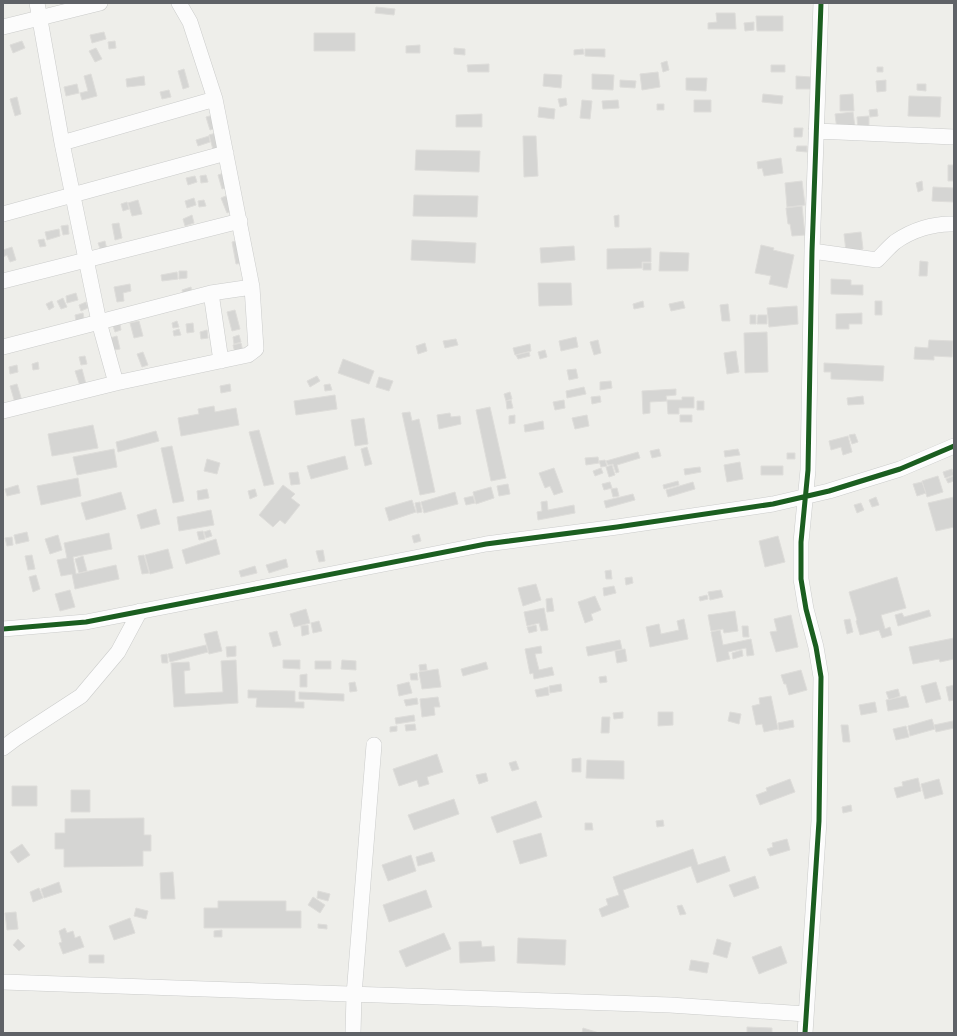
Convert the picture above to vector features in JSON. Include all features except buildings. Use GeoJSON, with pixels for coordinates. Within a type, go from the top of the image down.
{"type":"FeatureCollection","features":[{"type":"Feature","properties":{"kind":"street"},"geometry":{"type":"LineString","coordinates":[[37,3],[62,143],[99,322],[116,383]]}},
{"type":"Feature","properties":{"kind":"street"},"geometry":{"type":"LineString","coordinates":[[3,27],[100,3]]}},
{"type":"Feature","properties":{"kind":"street"},"geometry":{"type":"LineString","coordinates":[[3,411],[116,383],[248,355],[256,349],[252,287],[215,99],[190,22],[179,3]]}},
{"type":"Feature","properties":{"kind":"street"},"geometry":{"type":"LineString","coordinates":[[805,1033],[819,820],[821,677],[816,647],[806,609],[802,580],[801,542],[809,456],[812,251],[821,3]]}},
{"type":"Feature","properties":{"kind":"street"},"geometry":{"type":"LineString","coordinates":[[62,143],[215,99]]}},
{"type":"Feature","properties":{"kind":"street"},"geometry":{"type":"LineString","coordinates":[[816,131],[954,137]]}},
{"type":"Feature","properties":{"kind":"street"},"geometry":{"type":"LineString","coordinates":[[3,214],[226,153]]}},
{"type":"Feature","properties":{"kind":"street"},"geometry":{"type":"LineString","coordinates":[[3,281],[240,220]]}},
{"type":"Feature","properties":{"kind":"street"},"geometry":{"type":"LineString","coordinates":[[812,251],[877,260],[895,242],[911,233],[922,228],[942,223],[954,224]]}},
{"type":"Feature","properties":{"kind":"street"},"geometry":{"type":"LineString","coordinates":[[3,347],[211,293],[252,287]]}},
{"type":"Feature","properties":{"kind":"street"},"geometry":{"type":"LineString","coordinates":[[211,293],[221,361]]}},
{"type":"Feature","properties":{"kind":"street"},"geometry":{"type":"LineString","coordinates":[[3,629],[86,622],[486,544],[718,513],[773,504],[829,491],[900,469],[954,446]]}},
{"type":"Feature","properties":{"kind":"street"},"geometry":{"type":"LineString","coordinates":[[3,748],[81,696],[118,652],[140,611]]}},
{"type":"Feature","properties":{"kind":"street"},"geometry":{"type":"LineString","coordinates":[[352,1033],[374,745]]}},
{"type":"Feature","properties":{"kind":"street"},"geometry":{"type":"LineString","coordinates":[[3,982],[670,1005],[806,1014]]}},
{"type":"Feature","properties":{"kind":"cycle path"},"geometry":{"type":"LineString","coordinates":[[805,1033],[819,821],[821,677],[801,579],[801,542],[808,470],[812,251],[821,3]]}},
{"type":"Feature","properties":{"kind":"cycle path"},"geometry":{"type":"LineString","coordinates":[[3,629],[86,622],[486,544],[617,527],[773,504],[829,491],[900,469],[954,446]]}}]}
